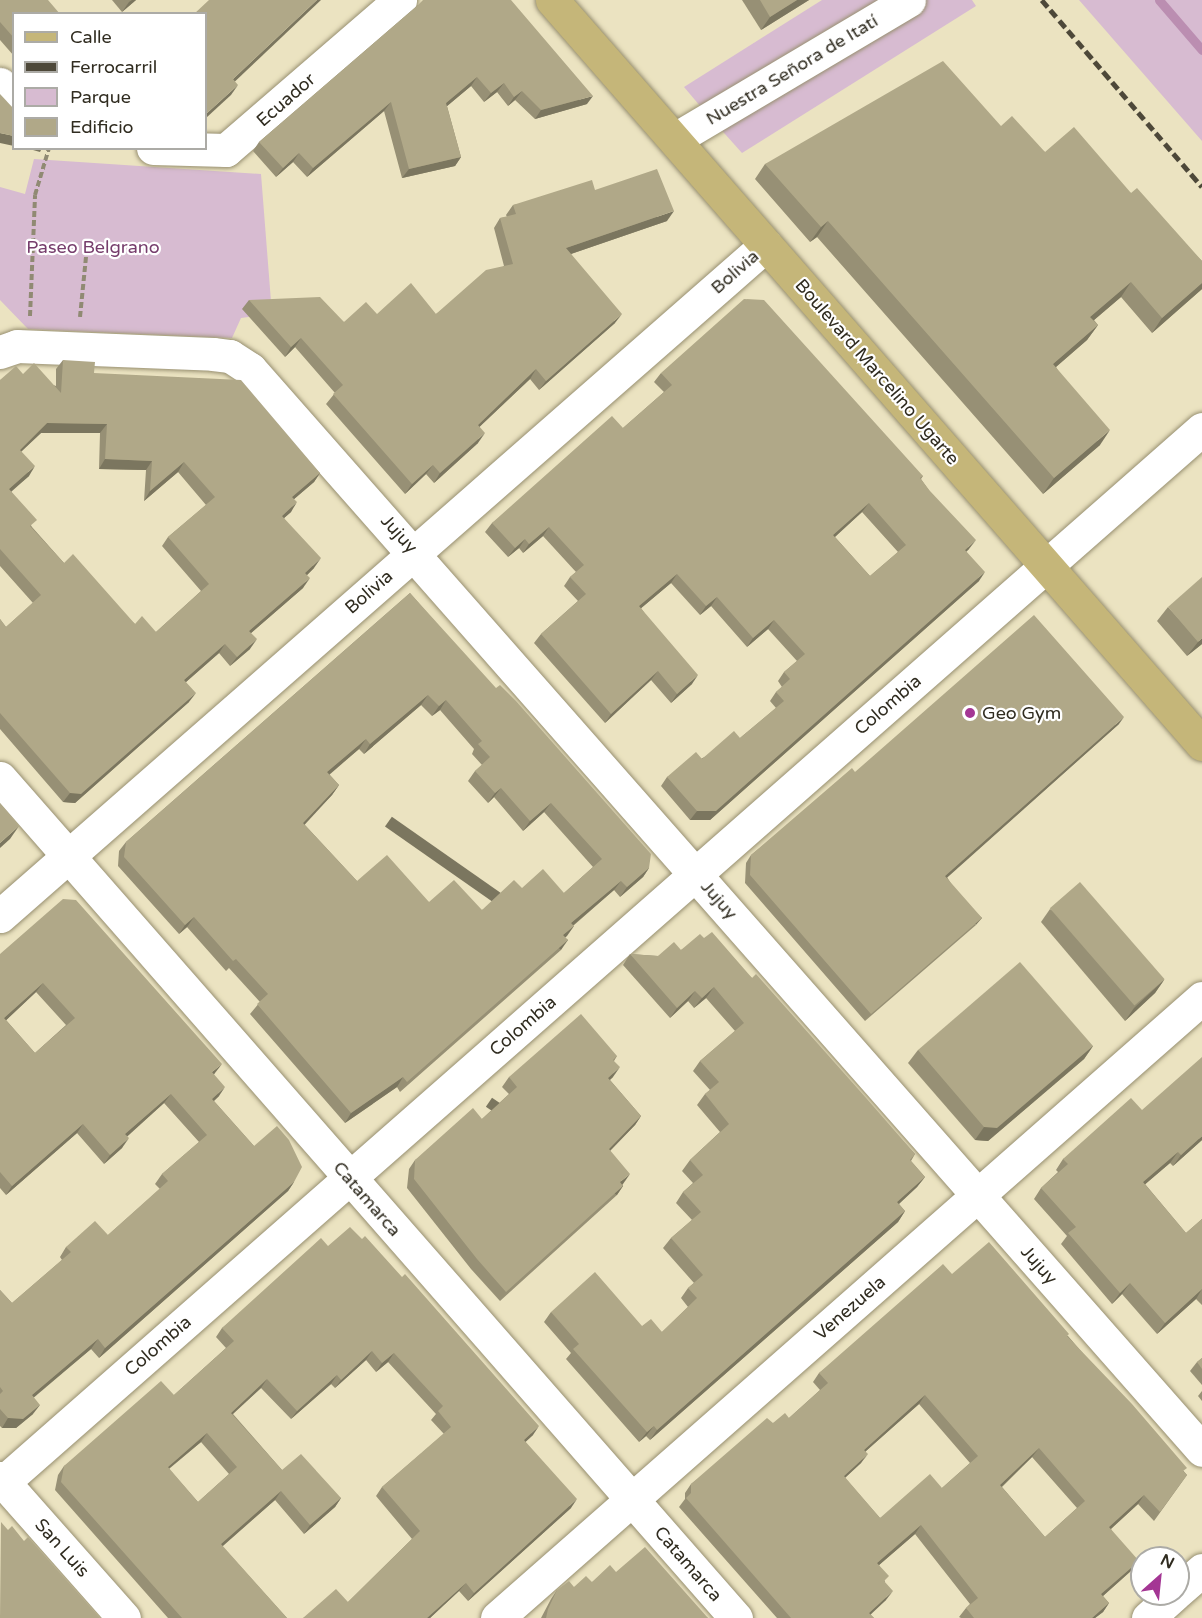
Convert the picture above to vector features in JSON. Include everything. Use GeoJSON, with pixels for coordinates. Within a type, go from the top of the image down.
{"type":"FeatureCollection","features":[{"type":"Feature","properties":{"kind":"main road","name":"Boulevard Marcelino Ugarte"},"geometry":{"type":"LineString","coordinates":[[552,0],[1202,744]]}},
{"type":"Feature","properties":{"kind":"street","name":"Ecuador"},"geometry":{"type":"LineString","coordinates":[[207,149],[226,150],[400,0]]}},
{"type":"Feature","properties":{"kind":"street","name":"Nuestra Señora de Itatí"},"geometry":{"type":"LineString","coordinates":[[675,139],[909,0]]}},
{"type":"Feature","properties":{"kind":"street"},"geometry":{"type":"LineString","coordinates":[[0,84],[12,97]]}},
{"type":"Feature","properties":{"kind":"street","name":"Bolivia"},"geometry":{"type":"LineString","coordinates":[[0,916],[766,245]]}},
{"type":"Feature","properties":{"kind":"street"},"geometry":{"type":"LineString","coordinates":[[0,352],[17,346],[79,348]]}},
{"type":"Feature","properties":{"kind":"street","name":"Jujuy"},"geometry":{"type":"LineString","coordinates":[[79,348],[230,356],[250,369],[415,552],[1202,1450]]}},
{"type":"Feature","properties":{"kind":"street","name":"Colombia"},"geometry":{"type":"LineString","coordinates":[[1,1482],[350,1179],[1202,429]]}},
{"type":"Feature","properties":{"kind":"street","name":"Catamarca"},"geometry":{"type":"LineString","coordinates":[[0,778],[736,1618]]}},
{"type":"Feature","properties":{"kind":"street","name":"Venezuela"},"geometry":{"type":"LineString","coordinates":[[497,1618],[1202,998]]}},
{"type":"Feature","properties":{"kind":"street","name":"San Luis"},"geometry":{"type":"LineString","coordinates":[[1,1482],[124,1618]]}},
{"type":"Feature","properties":{"kind":"street"},"geometry":{"type":"LineString","coordinates":[[1190,1581],[1202,1570]]}},
{"type":"Feature","properties":{"kind":"street"},"geometry":{"type":"LineString","coordinates":[[1148,1618],[1161,1606]]}},
{"type":"Feature","properties":{"kind":"path"},"geometry":{"type":"LineString","coordinates":[[29,323],[35,195],[48,150]]}},
{"type":"Feature","properties":{"kind":"path"},"geometry":{"type":"LineString","coordinates":[[79,348],[87,247]]}},
{"type":"Feature","properties":{"kind":"green space"},"geometry":{"type":"Polygon","coordinates":[[[822,0],[895,0],[706,113],[684,87],[822,0]]]}},
{"type":"Feature","properties":{"kind":"green space"},"geometry":{"type":"Polygon","coordinates":[[[924,0],[972,0],[976,6],[742,153],[716,124],[924,0]]]}},
{"type":"Feature","properties":{"kind":"green space"},"geometry":{"type":"Polygon","coordinates":[[[1079,0],[1202,0],[1202,141],[1079,0]]]}},
{"type":"Feature","properties":{"kind":"green space","name":"Paseo Belgrano"},"geometry":{"type":"Polygon","coordinates":[[[34,159],[261,174],[272,314],[241,318],[232,338],[28,329],[0,300],[0,187],[25,194],[34,159]]]}},
{"type":"Feature","properties":{"kind":"building"},"geometry":{"type":"Polygon","coordinates":[[[0,0],[48,0],[58,12],[12,12],[12,36],[0,22],[0,0]]]}},
{"type":"Feature","properties":{"kind":"building"},"geometry":{"type":"Polygon","coordinates":[[[209,0],[317,0],[233,79],[238,85],[207,113],[207,12],[196,12],[209,0]]]}},
{"type":"Feature","properties":{"kind":"building"},"geometry":{"type":"Polygon","coordinates":[[[423,0],[511,0],[593,96],[541,110],[522,91],[514,97],[504,83],[491,93],[477,77],[446,103],[461,157],[409,169],[391,102],[313,168],[299,153],[283,168],[259,142],[423,0]]]}},
{"type":"Feature","properties":{"kind":"building"},"geometry":{"type":"Polygon","coordinates":[[[760,0],[797,0],[770,17],[760,0]]]}},
{"type":"Feature","properties":{"kind":"building"},"geometry":{"type":"Polygon","coordinates":[[[943,61],[1001,126],[1012,116],[1045,152],[1074,127],[1131,193],[1137,188],[1202,261],[1202,283],[1162,318],[1131,282],[1090,317],[1098,325],[1053,364],[1110,430],[1054,478],[828,221],[821,227],[765,164],[943,61]]]}},
{"type":"Feature","properties":{"kind":"building"},"geometry":{"type":"Polygon","coordinates":[[[0,94],[12,107],[12,136],[0,133],[0,94]]]}},
{"type":"Feature","properties":{"kind":"building"},"geometry":{"type":"Polygon","coordinates":[[[657,169],[674,211],[566,248],[622,314],[546,381],[536,369],[478,425],[485,433],[440,473],[433,465],[412,484],[333,394],[343,385],[301,338],[291,347],[249,300],[320,297],[344,322],[366,302],[377,314],[411,283],[436,314],[486,270],[513,264],[500,218],[516,214],[513,205],[592,180],[595,190],[657,169]]]}},
{"type":"Feature","properties":{"kind":"building"},"geometry":{"type":"Polygon","coordinates":[[[744,299],[764,300],[923,476],[920,478],[930,491],[976,540],[965,550],[985,572],[716,811],[697,811],[667,777],[696,752],[702,759],[734,731],[740,738],[784,701],[776,692],[790,679],[784,672],[805,654],[774,620],[753,638],[717,597],[706,606],[677,574],[639,606],[698,675],[677,694],[658,671],[611,714],[541,634],[586,594],[570,577],[584,565],[549,527],[529,544],[525,539],[515,548],[492,523],[612,416],[623,428],[672,385],[661,373],[744,299]],[[869,503],[833,535],[870,576],[906,545],[869,503]]]}},
{"type":"Feature","properties":{"kind":"building"},"geometry":{"type":"Polygon","coordinates":[[[63,360],[95,362],[94,373],[241,380],[320,473],[292,497],[297,502],[282,516],[321,558],[305,573],[310,578],[249,631],[257,639],[237,657],[225,644],[184,680],[196,693],[81,794],[70,793],[0,713],[0,619],[6,627],[41,595],[0,549],[0,380],[16,366],[23,374],[34,363],[61,393],[63,360]],[[47,423],[20,450],[35,466],[9,489],[37,520],[30,526],[64,563],[73,554],[135,624],[142,616],[156,632],[209,584],[168,537],[215,497],[184,462],[150,491],[152,461],[105,459],[107,424],[47,423]]]}},
{"type":"Feature","properties":{"kind":"building"},"geometry":{"type":"Polygon","coordinates":[[[1202,577],[1202,638],[1198,642],[1168,607],[1202,577]]]}},
{"type":"Feature","properties":{"kind":"building"},"geometry":{"type":"Polygon","coordinates":[[[410,593],[496,688],[500,685],[516,701],[651,854],[649,868],[627,887],[621,881],[571,923],[574,926],[563,935],[568,940],[407,1082],[403,1077],[351,1113],[257,1004],[268,994],[236,959],[233,961],[194,917],[185,925],[124,857],[126,842],[410,593]],[[428,695],[370,744],[366,739],[327,772],[339,785],[303,823],[357,881],[387,855],[429,902],[454,880],[482,910],[514,880],[522,888],[543,869],[564,893],[602,859],[551,803],[530,821],[501,788],[495,793],[475,771],[490,757],[478,744],[482,741],[446,700],[439,706],[428,695]]]}},
{"type":"Feature","properties":{"kind":"building"},"geometry":{"type":"Polygon","coordinates":[[[1034,615],[1124,717],[945,876],[982,918],[871,1014],[750,875],[751,855],[852,768],[855,772],[1034,615]]]}},
{"type":"Feature","properties":{"kind":"building"},"geometry":{"type":"Polygon","coordinates":[[[0,804],[19,826],[0,843],[0,804]]]}},
{"type":"Feature","properties":{"kind":"building"},"geometry":{"type":"Polygon","coordinates":[[[1080,882],[1165,979],[1134,1006],[1050,908],[1080,882]]]}},
{"type":"Feature","properties":{"kind":"building"},"geometry":{"type":"Polygon","coordinates":[[[63,899],[76,900],[222,1064],[212,1072],[225,1087],[212,1099],[254,1146],[277,1126],[289,1140],[302,1167],[294,1182],[105,1348],[98,1339],[32,1395],[40,1405],[23,1419],[8,1418],[0,1409],[0,1394],[3,1391],[0,1387],[0,1290],[12,1303],[71,1252],[66,1247],[95,1221],[108,1235],[168,1181],[162,1174],[207,1135],[171,1094],[125,1134],[129,1138],[110,1155],[83,1124],[12,1186],[0,1172],[0,954],[63,899]],[[43,983],[4,1018],[35,1053],[75,1018],[43,983]]]}},
{"type":"Feature","properties":{"kind":"building"},"geometry":{"type":"Polygon","coordinates":[[[712,932],[752,978],[756,974],[915,1154],[910,1160],[925,1177],[897,1202],[905,1211],[657,1430],[654,1426],[647,1432],[573,1349],[579,1344],[551,1312],[595,1272],[642,1326],[651,1319],[662,1332],[697,1298],[688,1288],[703,1275],[671,1238],[701,1212],[683,1192],[703,1175],[690,1160],[729,1124],[705,1094],[719,1082],[700,1061],[744,1023],[714,987],[702,998],[695,991],[677,1008],[630,954],[658,956],[674,942],[681,950],[700,934],[704,938],[712,932]]]}},
{"type":"Feature","properties":{"kind":"building"},"geometry":{"type":"Polygon","coordinates":[[[1020,962],[1093,1046],[997,1128],[984,1127],[918,1050],[1020,962]]]}},
{"type":"Feature","properties":{"kind":"building"},"geometry":{"type":"Polygon","coordinates":[[[581,1014],[617,1056],[613,1060],[620,1067],[608,1078],[641,1116],[609,1149],[630,1174],[620,1182],[623,1186],[506,1292],[414,1179],[415,1160],[473,1108],[482,1119],[517,1087],[509,1077],[581,1014]]]}},
{"type":"Feature","properties":{"kind":"building"},"geometry":{"type":"Polygon","coordinates":[[[1202,1057],[1202,1136],[1181,1155],[1178,1152],[1143,1182],[1186,1233],[1202,1219],[1202,1289],[1165,1323],[1130,1283],[1120,1293],[1068,1233],[1076,1227],[1041,1188],[1068,1164],[1063,1159],[1131,1098],[1142,1110],[1202,1057]]]}},
{"type":"Feature","properties":{"kind":"building"},"geometry":{"type":"Polygon","coordinates":[[[350,1227],[362,1239],[365,1236],[402,1277],[405,1274],[539,1426],[524,1440],[577,1499],[474,1593],[466,1583],[427,1618],[303,1618],[336,1589],[348,1602],[420,1531],[382,1487],[451,1427],[438,1411],[443,1406],[394,1353],[382,1363],[372,1351],[341,1380],[337,1375],[297,1411],[267,1379],[231,1413],[282,1470],[301,1454],[341,1498],[310,1525],[281,1491],[221,1544],[287,1618],[182,1618],[61,1482],[64,1466],[161,1381],[174,1395],[234,1341],[222,1328],[321,1238],[328,1246],[350,1227]],[[207,1433],[168,1467],[198,1502],[237,1467],[207,1433]]]}},
{"type":"Feature","properties":{"kind":"building"},"geometry":{"type":"Polygon","coordinates":[[[989,1242],[1069,1334],[1067,1336],[1132,1404],[1187,1468],[1183,1471],[1187,1475],[1160,1512],[1144,1495],[1109,1527],[1130,1551],[1130,1569],[1101,1594],[1109,1603],[1092,1618],[974,1618],[966,1608],[978,1598],[921,1525],[877,1563],[889,1576],[884,1581],[893,1591],[869,1613],[874,1618],[791,1618],[686,1498],[691,1493],[691,1484],[767,1418],[773,1423],[785,1413],[789,1418],[828,1383],[819,1373],[943,1264],[952,1274],[989,1242]],[[925,1395],[864,1450],[868,1454],[844,1476],[880,1518],[930,1474],[942,1488],[978,1456],[925,1395]],[[1039,1448],[1000,1485],[1045,1537],[1085,1501],[1039,1448]]]}},
{"type":"Feature","properties":{"kind":"building"},"geometry":{"type":"Polygon","coordinates":[[[1202,1358],[1202,1369],[1197,1362],[1202,1358]]]}},
{"type":"Feature","properties":{"kind":"building"},"geometry":{"type":"Polygon","coordinates":[[[1,1522],[8,1530],[12,1526],[24,1541],[28,1537],[100,1618],[0,1618],[1,1522]]]}},
{"type":"Feature","properties":{"kind":"building"},"geometry":{"type":"Polygon","coordinates":[[[645,1547],[708,1618],[546,1618],[557,1590],[569,1581],[574,1587],[586,1576],[592,1582],[610,1565],[616,1572],[645,1547]]]}},
{"type":"Feature","properties":{"kind":"waterway"},"geometry":{"type":"LineString","coordinates":[[1159,0],[1202,50]]}},
{"type":"Feature","properties":{"kind":"railway"},"geometry":{"type":"LineString","coordinates":[[1042,0],[1202,187]]}},
{"type":"Feature","properties":{"kind":"place","name":"Geo Gym"},"geometry":{"type":"Point","coordinates":[970,713]}}]}
